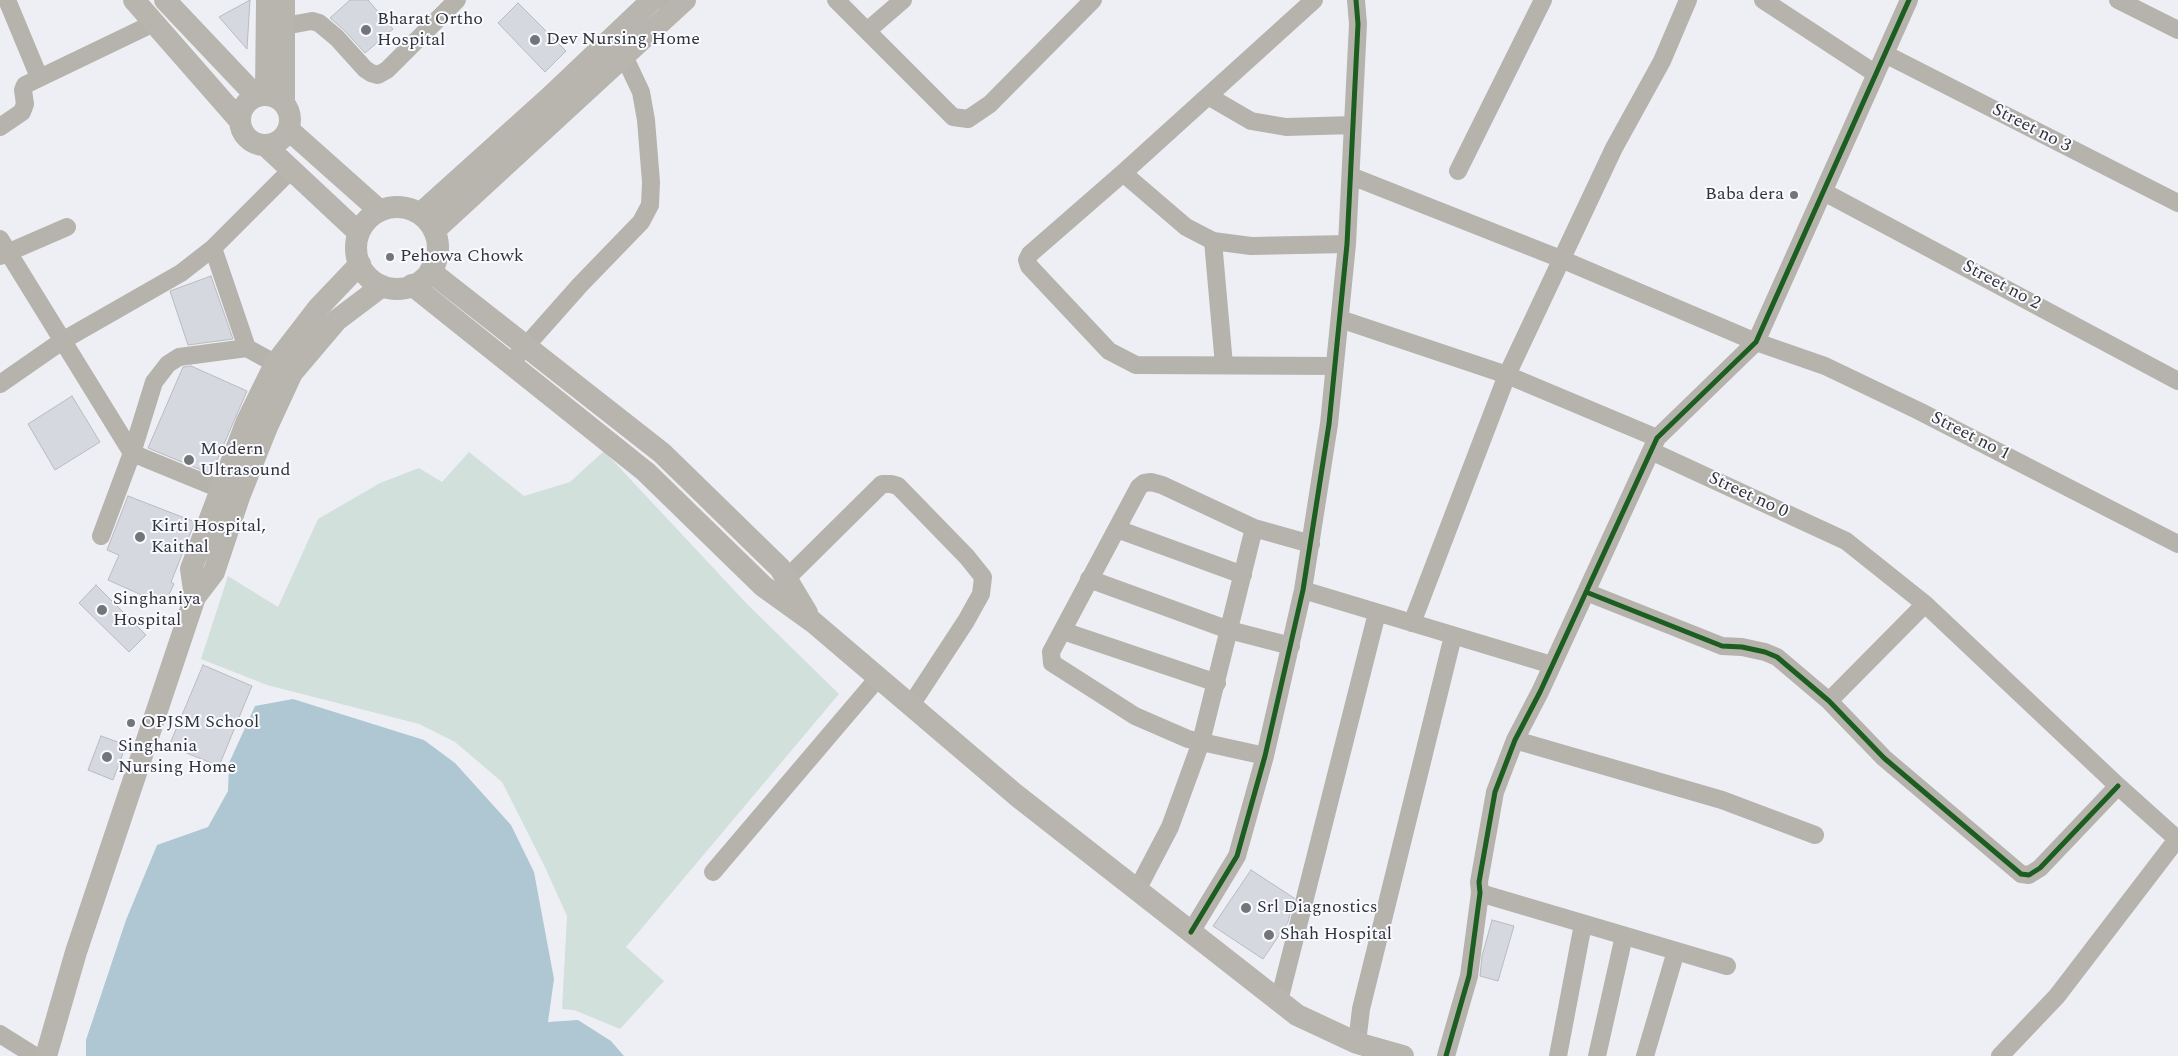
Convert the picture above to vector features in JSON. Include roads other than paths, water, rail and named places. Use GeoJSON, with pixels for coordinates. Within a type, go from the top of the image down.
{"type":"FeatureCollection","features":[{"type":"Feature","properties":{"kind":"main road"},"geometry":{"type":"LineString","coordinates":[[134,0],[240,121]]}},
{"type":"Feature","properties":{"kind":"main road"},"geometry":{"type":"LineString","coordinates":[[164,0],[269,98],[289,110],[291,120],[289,130],[275,144],[266,146],[255,144],[247,138],[242,130],[240,121],[242,110],[247,102],[269,98]]}},
{"type":"Feature","properties":{"kind":"main road"},"geometry":{"type":"LineString","coordinates":[[269,98],[271,0]]}},
{"type":"Feature","properties":{"kind":"main road"},"geometry":{"type":"LineString","coordinates":[[269,98],[284,26],[271,0]]}},
{"type":"Feature","properties":{"kind":"main road"},"geometry":{"type":"LineString","coordinates":[[427,222],[550,97],[652,0]]}},
{"type":"Feature","properties":{"kind":"main road"},"geometry":{"type":"LineString","coordinates":[[427,222],[624,56],[674,3]]}},
{"type":"Feature","properties":{"kind":"main road"},"geometry":{"type":"LineString","coordinates":[[289,130],[380,211]]}},
{"type":"Feature","properties":{"kind":"main road"},"geometry":{"type":"LineString","coordinates":[[266,146],[359,233]]}},
{"type":"Feature","properties":{"kind":"main road"},"geometry":{"type":"LineString","coordinates":[[389,207],[404,208],[427,222],[437,240],[437,257],[430,272],[418,283],[404,289],[389,289],[373,282],[363,272],[356,256],[356,240],[359,233],[367,220],[380,211],[389,207]]}},
{"type":"Feature","properties":{"kind":"main road"},"geometry":{"type":"LineString","coordinates":[[46,1056],[76,952],[195,597],[191,569],[230,494],[247,421],[283,369],[319,307],[360,264]]}},
{"type":"Feature","properties":{"kind":"main road"},"geometry":{"type":"LineString","coordinates":[[430,272],[662,452],[780,568],[813,622]]}},
{"type":"Feature","properties":{"kind":"main road"},"geometry":{"type":"LineString","coordinates":[[283,369],[337,320],[382,286]]}},
{"type":"Feature","properties":{"kind":"main road"},"geometry":{"type":"LineString","coordinates":[[412,286],[646,472],[763,586],[813,622],[1016,795],[1279,1001],[1297,1015],[1351,1046],[1401,1056]]}},
{"type":"Feature","properties":{"kind":"main road"},"geometry":{"type":"LineString","coordinates":[[603,438],[619,419]]}},
{"type":"Feature","properties":{"kind":"street"},"geometry":{"type":"LineString","coordinates":[[7,0],[39,77]]}},
{"type":"Feature","properties":{"kind":"street"},"geometry":{"type":"LineString","coordinates":[[284,26],[312,21],[318,22],[337,38],[365,69],[378,75],[387,70],[457,0]]}},
{"type":"Feature","properties":{"kind":"street"},"geometry":{"type":"LineString","coordinates":[[836,0],[953,116],[968,119],[990,104],[1093,0]]}},
{"type":"Feature","properties":{"kind":"street"},"geometry":{"type":"LineString","coordinates":[[867,30],[903,0]]}},
{"type":"Feature","properties":{"kind":"street"},"geometry":{"type":"LineString","coordinates":[[1314,0],[1123,173],[1030,254],[1027,263],[1109,351],[1136,365],[1335,366]]}},
{"type":"Feature","properties":{"kind":"street"},"geometry":{"type":"LineString","coordinates":[[1191,932],[1237,856],[1265,756],[1303,590],[1329,424],[1347,244],[1358,24],[1356,0]]}},
{"type":"Feature","properties":{"kind":"street"},"geometry":{"type":"LineString","coordinates":[[1458,171],[1543,0]]}},
{"type":"Feature","properties":{"kind":"street"},"geometry":{"type":"LineString","coordinates":[[1412,623],[1507,375],[1614,148],[1662,61],[1688,0]]}},
{"type":"Feature","properties":{"kind":"street"},"geometry":{"type":"LineString","coordinates":[[1763,0],[1781,5],[1876,74]]}},
{"type":"Feature","properties":{"kind":"street"},"geometry":{"type":"LineString","coordinates":[[1446,1056],[1469,976],[1480,893],[1479,882],[1495,792],[1514,740],[1552,665],[1654,444],[1756,342],[1909,0]]}},
{"type":"Feature","properties":{"kind":"street"},"geometry":{"type":"LineString","coordinates":[[2118,0],[2178,30]]}},
{"type":"Feature","properties":{"kind":"street"},"geometry":{"type":"LineString","coordinates":[[0,127],[22,112],[25,104],[22,90],[25,85],[154,22]]}},
{"type":"Feature","properties":{"kind":"street","name":"Street no 3"},"geometry":{"type":"LineString","coordinates":[[1884,54],[2178,203]]}},
{"type":"Feature","properties":{"kind":"street"},"geometry":{"type":"LineString","coordinates":[[510,364],[580,285],[641,222],[650,205],[651,182],[646,120],[640,92],[624,56]]}},
{"type":"Feature","properties":{"kind":"street"},"geometry":{"type":"LineString","coordinates":[[1208,96],[1250,121],[1286,127],[1353,125]]}},
{"type":"Feature","properties":{"kind":"street"},"geometry":{"type":"LineString","coordinates":[[0,384],[62,341],[181,273],[214,248],[291,170]]}},
{"type":"Feature","properties":{"kind":"street"},"geometry":{"type":"LineString","coordinates":[[1123,173],[1186,227],[1213,241],[1251,246],[1347,244]]}},
{"type":"Feature","properties":{"kind":"street","name":"Street no 1"},"geometry":{"type":"LineString","coordinates":[[1350,176],[1561,259],[1756,342],[1825,366],[2178,544]]}},
{"type":"Feature","properties":{"kind":"street","name":"Street no 2"},"geometry":{"type":"LineString","coordinates":[[1824,192],[2178,380]]}},
{"type":"Feature","properties":{"kind":"street"},"geometry":{"type":"LineString","coordinates":[[67,226],[2,249],[132,453],[230,494]]}},
{"type":"Feature","properties":{"kind":"street"},"geometry":{"type":"LineString","coordinates":[[1213,241],[1224,365]]}},
{"type":"Feature","properties":{"kind":"street"},"geometry":{"type":"LineString","coordinates":[[214,248],[247,348]]}},
{"type":"Feature","properties":{"kind":"street","name":"Street no 0"},"geometry":{"type":"LineString","coordinates":[[1340,319],[1507,375],[1654,444],[1846,541],[1925,604],[2118,786],[2178,839]]}},
{"type":"Feature","properties":{"kind":"street"},"geometry":{"type":"LineString","coordinates":[[101,536],[132,453],[154,382],[168,364],[179,357],[247,348],[283,369]]}},
{"type":"Feature","properties":{"kind":"street"},"geometry":{"type":"LineString","coordinates":[[1265,756],[1188,739],[1135,716],[1052,663],[1052,652],[1139,487],[1144,483],[1151,482],[1254,528],[1310,544]]}},
{"type":"Feature","properties":{"kind":"street"},"geometry":{"type":"LineString","coordinates":[[786,579],[882,484],[898,486],[967,557],[983,577],[981,594],[966,621],[911,705]]}},
{"type":"Feature","properties":{"kind":"street"},"geometry":{"type":"LineString","coordinates":[[1137,890],[1170,827],[1201,742],[1254,528]]}},
{"type":"Feature","properties":{"kind":"street"},"geometry":{"type":"LineString","coordinates":[[1117,529],[1243,575]]}},
{"type":"Feature","properties":{"kind":"street"},"geometry":{"type":"LineString","coordinates":[[1089,580],[1229,630],[1291,646]]}},
{"type":"Feature","properties":{"kind":"street"},"geometry":{"type":"LineString","coordinates":[[1303,590],[1552,665]]}},
{"type":"Feature","properties":{"kind":"street"},"geometry":{"type":"LineString","coordinates":[[1586,592],[1722,646],[1750,648],[1777,657],[1829,701],[1884,758],[2021,874],[2029,875],[2040,868],[2118,786]]}},
{"type":"Feature","properties":{"kind":"street"},"geometry":{"type":"LineString","coordinates":[[1829,701],[1925,604]]}},
{"type":"Feature","properties":{"kind":"street"},"geometry":{"type":"LineString","coordinates":[[1279,1001],[1377,612]]}},
{"type":"Feature","properties":{"kind":"street"},"geometry":{"type":"LineString","coordinates":[[1063,631],[1217,683]]}},
{"type":"Feature","properties":{"kind":"street"},"geometry":{"type":"LineString","coordinates":[[1351,1046],[1454,636]]}},
{"type":"Feature","properties":{"kind":"street"},"geometry":{"type":"LineString","coordinates":[[713,872],[878,678]]}},
{"type":"Feature","properties":{"kind":"street"},"geometry":{"type":"LineString","coordinates":[[1514,740],[1722,800],[1815,835]]}},
{"type":"Feature","properties":{"kind":"street"},"geometry":{"type":"LineString","coordinates":[[2000,1056],[2057,996],[2178,839]]}},
{"type":"Feature","properties":{"kind":"street"},"geometry":{"type":"LineString","coordinates":[[1480,893],[1727,966]]}},
{"type":"Feature","properties":{"kind":"street"},"geometry":{"type":"LineString","coordinates":[[1558,1056],[1583,924]]}},
{"type":"Feature","properties":{"kind":"street"},"geometry":{"type":"LineString","coordinates":[[1597,1056],[1624,936]]}},
{"type":"Feature","properties":{"kind":"street"},"geometry":{"type":"LineString","coordinates":[[1645,1056],[1676,951]]}},
{"type":"Feature","properties":{"kind":"street"},"geometry":{"type":"LineString","coordinates":[[0,1034],[35,1056]]}},
{"type":"Feature","properties":{"kind":"water"},"geometry":{"type":"Polygon","coordinates":[[[293,699],[424,740],[455,763],[511,825],[534,872],[554,979],[548,1022],[578,1020],[611,1041],[624,1056],[86,1056],[86,1040],[126,920],[157,845],[208,827],[228,791],[229,763],[255,706],[293,699]]]}},
{"type":"Feature","properties":{"kind":"place","name":"Bharat Ortho Hospital"},"geometry":{"type":"Point","coordinates":[366,30]}},
{"type":"Feature","properties":{"kind":"place","name":"Dev Nursing Home"},"geometry":{"type":"Point","coordinates":[535,40]}},
{"type":"Feature","properties":{"kind":"place","name":"Baba dera"},"geometry":{"type":"Point","coordinates":[1794,195]}},
{"type":"Feature","properties":{"kind":"place","name":"Pehowa Chowk"},"geometry":{"type":"Point","coordinates":[390,257]}},
{"type":"Feature","properties":{"kind":"place","name":"Modern Ultrasound"},"geometry":{"type":"Point","coordinates":[189,460]}},
{"type":"Feature","properties":{"kind":"place","name":"Kirti Hospital, Kaithal"},"geometry":{"type":"Point","coordinates":[140,537]}},
{"type":"Feature","properties":{"kind":"place","name":"Singhaniya Hospital"},"geometry":{"type":"Point","coordinates":[102,610]}},
{"type":"Feature","properties":{"kind":"place","name":"OPJSM School"},"geometry":{"type":"Point","coordinates":[131,723]}},
{"type":"Feature","properties":{"kind":"place","name":"Singhania Nursing Home"},"geometry":{"type":"Point","coordinates":[107,757]}},
{"type":"Feature","properties":{"kind":"place","name":"Srl Diagnostics"},"geometry":{"type":"Point","coordinates":[1246,908]}},
{"type":"Feature","properties":{"kind":"place","name":"Shah Hospital"},"geometry":{"type":"Point","coordinates":[1269,935]}}]}
